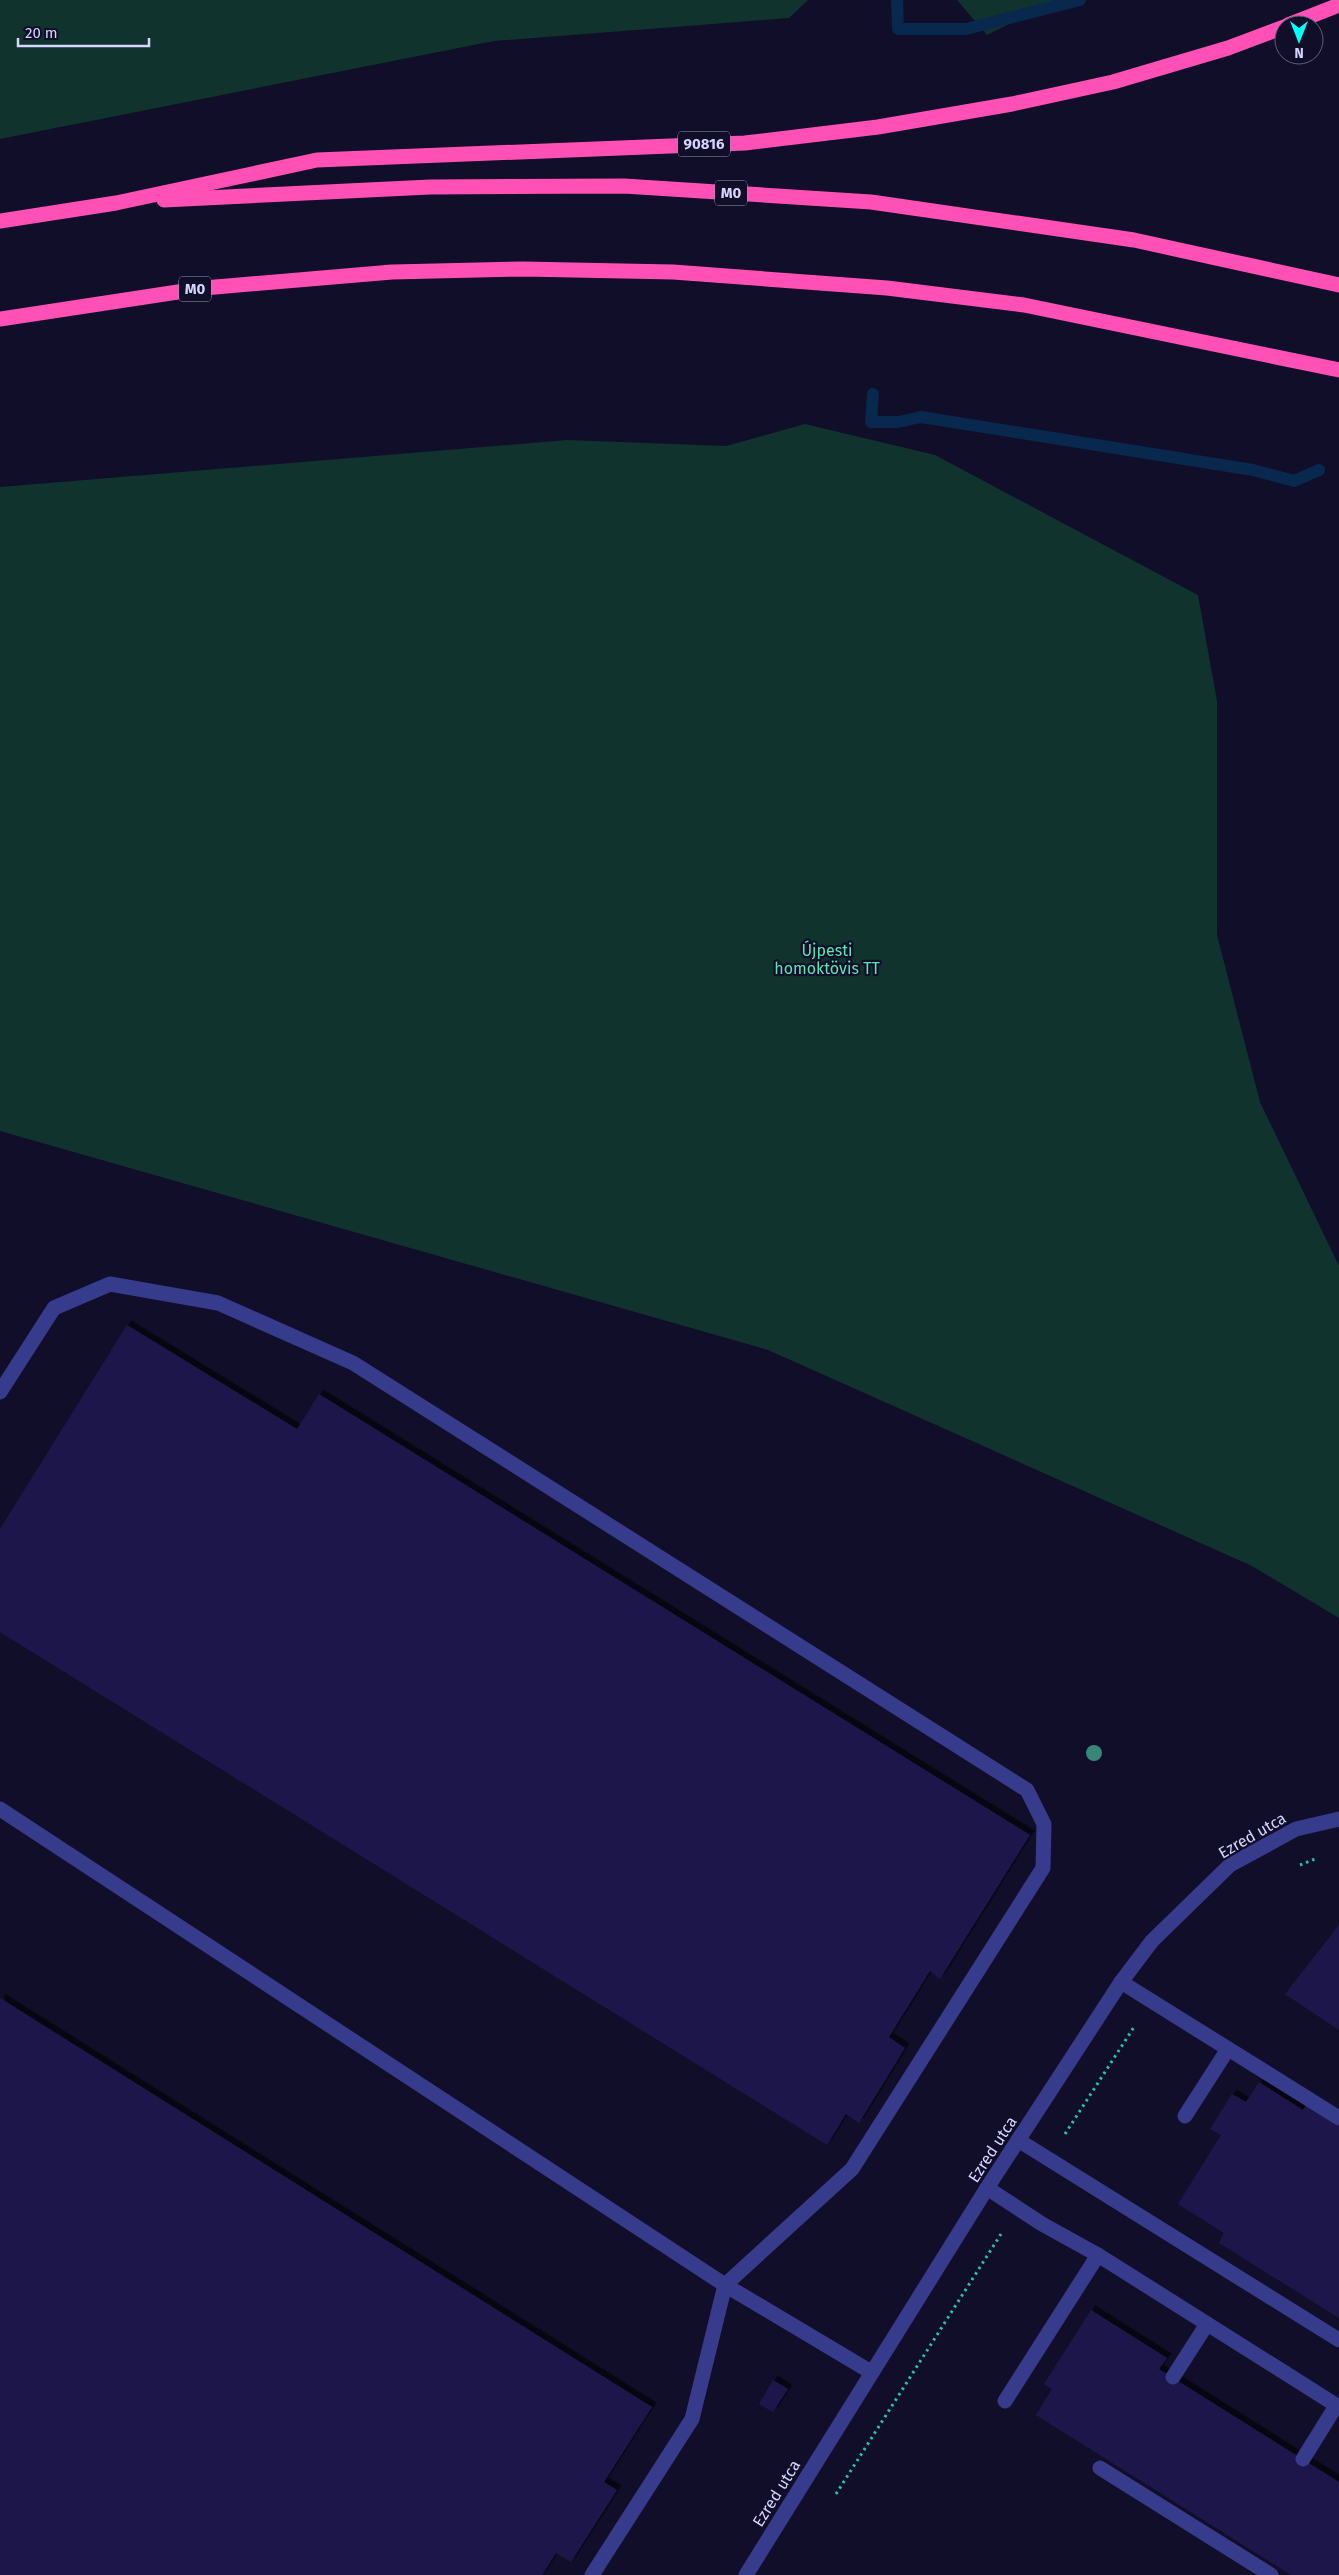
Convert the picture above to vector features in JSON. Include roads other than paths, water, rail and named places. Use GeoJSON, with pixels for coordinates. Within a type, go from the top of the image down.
{"type":"FeatureCollection","features":[{"type":"Feature","properties":{"kind":"highway"},"geometry":{"type":"LineString","coordinates":[[1314,15],[1339,5]]}},
{"type":"Feature","properties":{"kind":"highway","name":"90816"},"geometry":{"type":"LineString","coordinates":[[116,203],[317,160],[745,143],[878,127],[1012,104],[1113,82],[1228,48],[1274,31]]}},
{"type":"Feature","properties":{"kind":"highway","name":"M0"},"geometry":{"type":"LineString","coordinates":[[0,221],[116,203],[430,187],[634,186],[871,202],[1134,240],[1339,285]]}},
{"type":"Feature","properties":{"kind":"highway","name":"M0"},"geometry":{"type":"LineString","coordinates":[[0,319],[204,288],[392,272],[522,269],[673,272],[887,288],[1024,305],[1339,370]]}},
{"type":"Feature","properties":{"kind":"street"},"geometry":{"type":"LineString","coordinates":[[0,1392],[54,1308],[110,1284],[218,1303],[353,1363],[1027,1790],[1044,1824],[1043,1868],[852,2169],[725,2285],[692,2419],[592,2575]]}},
{"type":"Feature","properties":{"kind":"street"},"geometry":{"type":"LineString","coordinates":[[0,1809],[725,2285],[871,2372]]}},
{"type":"Feature","properties":{"kind":"street","name":"Ezred utca"},"geometry":{"type":"LineString","coordinates":[[746,2575],[987,2188],[1121,1982],[1152,1941],[1230,1865],[1296,1829],[1339,1819]]}},
{"type":"Feature","properties":{"kind":"street"},"geometry":{"type":"LineString","coordinates":[[1121,1982],[1339,2118]]}},
{"type":"Feature","properties":{"kind":"street"},"geometry":{"type":"LineString","coordinates":[[1185,2116],[1228,2048]]}},
{"type":"Feature","properties":{"kind":"street"},"geometry":{"type":"LineString","coordinates":[[1018,2140],[1339,2340]]}},
{"type":"Feature","properties":{"kind":"street"},"geometry":{"type":"LineString","coordinates":[[987,2188],[1042,2224],[1098,2255],[1338,2407],[1302,2459]]}},
{"type":"Feature","properties":{"kind":"street"},"geometry":{"type":"LineString","coordinates":[[1005,2402],[1098,2255]]}},
{"type":"Feature","properties":{"kind":"street"},"geometry":{"type":"LineString","coordinates":[[1173,2378],[1207,2324]]}},
{"type":"Feature","properties":{"kind":"street"},"geometry":{"type":"LineString","coordinates":[[1100,2468],[1270,2575]]}},
{"type":"Feature","properties":{"kind":"waterway"},"geometry":{"type":"LineString","coordinates":[[897,0],[898,29],[966,29],[1080,0]]}},
{"type":"Feature","properties":{"kind":"waterway"},"geometry":{"type":"LineString","coordinates":[[873,394],[871,422],[898,422],[921,417],[1253,470],[1294,481],[1319,470]]}},
{"type":"Feature","properties":{"kind":"park label","name":"Újpesti homoktövis TT"},"geometry":{"type":"Point","coordinates":[827,959]}}]}
